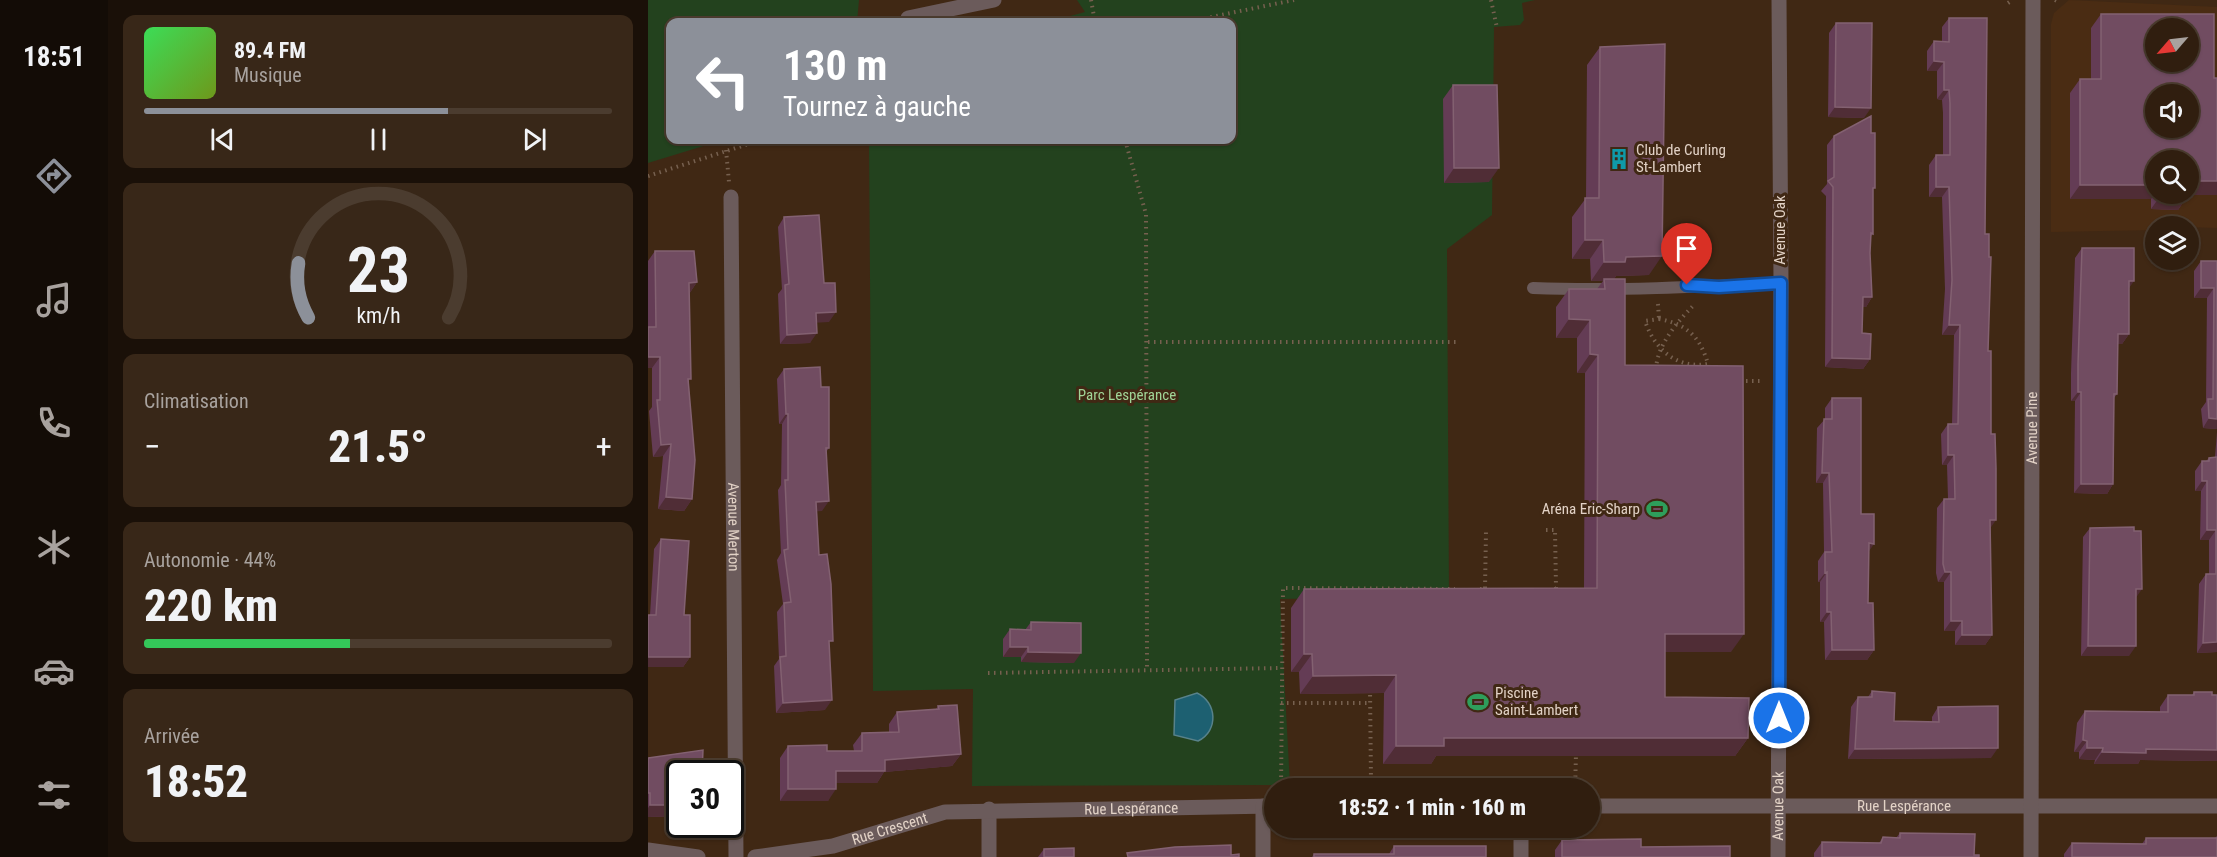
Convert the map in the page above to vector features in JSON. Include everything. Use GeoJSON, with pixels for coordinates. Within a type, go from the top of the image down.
{"type":"FeatureCollection","features":[{"type":"Feature","properties":{"kind":"street"},"geometry":{"type":"LineString","coordinates":[[908,18],[994,0]]}},
{"type":"Feature","properties":{"kind":"street","name":"Avenue Oak"},"geometry":{"type":"LineString","coordinates":[[1778,857],[1781,283],[1779,0]]}},
{"type":"Feature","properties":{"kind":"street","name":"Avenue Pine"},"geometry":{"type":"LineString","coordinates":[[2031,857],[2033,0]]}},
{"type":"Feature","properties":{"kind":"street","name":"Avenue Merton"},"geometry":{"type":"LineString","coordinates":[[731,197],[736,857]]}},
{"type":"Feature","properties":{"kind":"street","name":"Rue Lespérance"},"geometry":{"type":"LineString","coordinates":[[989,809],[1264,806]]}},
{"type":"Feature","properties":{"kind":"street","name":"Rue Lespérance"},"geometry":{"type":"LineString","coordinates":[[1600,806],[2217,806]]}},
{"type":"Feature","properties":{"kind":"street"},"geometry":{"type":"LineString","coordinates":[[989,809],[989,857]]}},
{"type":"Feature","properties":{"kind":"street","name":"Rue Crescent"},"geometry":{"type":"LineString","coordinates":[[755,857],[833,846],[937,813],[989,809]]}},
{"type":"Feature","properties":{"kind":"street"},"geometry":{"type":"LineString","coordinates":[[1263,857],[1265,838]]}},
{"type":"Feature","properties":{"kind":"street"},"geometry":{"type":"LineString","coordinates":[[1521,838],[1521,857]]}},
{"type":"Feature","properties":{"kind":"street"},"geometry":{"type":"LineString","coordinates":[[648,850],[698,857]]}},
{"type":"Feature","properties":{"kind":"lane"},"geometry":{"type":"LineString","coordinates":[[1533,288],[1637,289],[1687,285],[1719,287],[1781,283]]}},
{"type":"Feature","properties":{"kind":"path"},"geometry":{"type":"LineString","coordinates":[[1091,0],[1094,18]]}},
{"type":"Feature","properties":{"kind":"path"},"geometry":{"type":"LineString","coordinates":[[1206,18],[1294,0]]}},
{"type":"Feature","properties":{"kind":"path"},"geometry":{"type":"LineString","coordinates":[[1491,0],[1497,28]]}},
{"type":"Feature","properties":{"kind":"path"},"geometry":{"type":"LineString","coordinates":[[648,176],[747,144]]}},
{"type":"Feature","properties":{"kind":"path"},"geometry":{"type":"LineString","coordinates":[[1126,144],[1146,214],[1148,668]]}},
{"type":"Feature","properties":{"kind":"path"},"geometry":{"type":"LineString","coordinates":[[726,150],[731,197]]}},
{"type":"Feature","properties":{"kind":"path"},"geometry":{"type":"LineString","coordinates":[[1659,319],[1678,322],[1700,344],[1708,364],[1685,363],[1669,356],[1661,349],[1645,321],[1659,319]]}},
{"type":"Feature","properties":{"kind":"path"},"geometry":{"type":"LineString","coordinates":[[1656,374],[1661,349],[1678,322]]}},
{"type":"Feature","properties":{"kind":"path"},"geometry":{"type":"LineString","coordinates":[[1148,342],[1456,342]]}},
{"type":"Feature","properties":{"kind":"path"},"geometry":{"type":"LineString","coordinates":[[1728,381],[1764,381]]}},
{"type":"Feature","properties":{"kind":"path"},"geometry":{"type":"LineString","coordinates":[[1546,530],[1555,530],[1556,597]]}},
{"type":"Feature","properties":{"kind":"path"},"geometry":{"type":"LineString","coordinates":[[1485,598],[1486,531]]}},
{"type":"Feature","properties":{"kind":"path"},"geometry":{"type":"LineString","coordinates":[[1281,778],[1283,588],[1461,589]]}},
{"type":"Feature","properties":{"kind":"path"},"geometry":{"type":"LineString","coordinates":[[1544,588],[1556,588]]}},
{"type":"Feature","properties":{"kind":"path"},"geometry":{"type":"LineString","coordinates":[[1473,589],[1497,589]]}},
{"type":"Feature","properties":{"kind":"path"},"geometry":{"type":"LineString","coordinates":[[988,673],[1148,668],[1281,668]]}},
{"type":"Feature","properties":{"kind":"path"},"geometry":{"type":"LineString","coordinates":[[1370,682],[1371,778]]}},
{"type":"Feature","properties":{"kind":"path"},"geometry":{"type":"LineString","coordinates":[[1281,703],[1370,702]]}},
{"type":"Feature","properties":{"kind":"path"},"geometry":{"type":"LineString","coordinates":[[1575,778],[1576,743]]}},
{"type":"Feature","properties":{"kind":"shaded area"},"geometry":{"type":"Polygon","coordinates":[[[2069,0],[2217,7],[2217,228],[2199,227],[2199,216],[2145,216],[2145,230],[2051,232],[2051,24],[2054,13],[2069,0]]]}},
{"type":"Feature","properties":{"kind":"green space"},"geometry":{"type":"Polygon","coordinates":[[[648,0],[859,0],[857,18],[666,18],[666,144],[710,144],[648,163],[648,0]]]}},
{"type":"Feature","properties":{"kind":"green space","name":"Parc Lespérance"},"geometry":{"type":"Polygon","coordinates":[[[1077,0],[1535,0],[1522,3],[1524,20],[1520,25],[1494,27],[1492,215],[1447,249],[1449,596],[1280,599],[1290,778],[1264,778],[1264,785],[972,786],[973,689],[873,691],[869,144],[1236,144],[1236,18],[1063,18],[1085,12],[1077,0]]]}},
{"type":"Feature","properties":{"kind":"water"},"geometry":{"type":"Polygon","coordinates":[[[1197,693],[1209,703],[1213,717],[1210,731],[1198,741],[1174,735],[1175,700],[1197,693]]]}},
{"type":"Feature","properties":{"kind":"building"},"geometry":{"type":"Polygon","coordinates":[[[2101,14],[2214,14],[2214,78],[2217,78],[2217,181],[2199,181],[2199,150],[2145,150],[2145,185],[2080,185],[2080,79],[2101,79],[2101,14]]]}},
{"type":"Feature","properties":{"kind":"building"},"geometry":{"type":"Polygon","coordinates":[[[1949,18],[1987,18],[1985,234],[1989,234],[1989,257],[1991,257],[1988,351],[1991,351],[1991,434],[1995,434],[1996,468],[1996,520],[1990,520],[1992,635],[1962,635],[1962,621],[1951,621],[1951,572],[1945,572],[1943,564],[1944,499],[1955,499],[1954,455],[1948,455],[1948,424],[1958,424],[1960,325],[1949,325],[1952,280],[1949,187],[1936,187],[1936,155],[1950,155],[1950,103],[1949,90],[1944,90],[1944,62],[1934,61],[1934,41],[1949,42],[1949,18]]]}},
{"type":"Feature","properties":{"kind":"building"},"geometry":{"type":"Polygon","coordinates":[[[1836,23],[1872,23],[1871,108],[1835,107],[1836,23]]]}},
{"type":"Feature","properties":{"kind":"building","name":"Club de Curling St-Lambert"},"geometry":{"type":"Polygon","coordinates":[[[1665,44],[1662,256],[1626,257],[1625,262],[1604,262],[1603,240],[1585,240],[1585,198],[1599,198],[1600,47],[1665,44]]]}},
{"type":"Feature","properties":{"kind":"building"},"geometry":{"type":"Polygon","coordinates":[[[1453,85],[1497,85],[1499,168],[1454,168],[1453,85]]]}},
{"type":"Feature","properties":{"kind":"building"},"geometry":{"type":"Polygon","coordinates":[[[1871,116],[1871,133],[1875,133],[1875,188],[1873,188],[1873,234],[1871,233],[1870,253],[1872,297],[1863,297],[1862,333],[1871,334],[1870,359],[1832,358],[1833,187],[1828,181],[1834,177],[1834,136],[1871,116]]]}},
{"type":"Feature","properties":{"kind":"building"},"geometry":{"type":"Polygon","coordinates":[[[819,215],[824,283],[835,283],[836,312],[816,313],[817,333],[787,335],[785,285],[789,284],[784,217],[819,215]]]}},
{"type":"Feature","properties":{"kind":"building"},"geometry":{"type":"Polygon","coordinates":[[[2082,248],[2134,248],[2134,281],[2129,281],[2129,334],[2118,334],[2117,394],[2114,394],[2113,484],[2081,484],[2081,392],[2078,392],[2078,364],[2082,248]]]}},
{"type":"Feature","properties":{"kind":"building"},"geometry":{"type":"Polygon","coordinates":[[[655,251],[694,251],[697,282],[689,283],[691,379],[688,379],[695,460],[692,499],[666,497],[671,444],[661,445],[657,400],[660,400],[660,357],[648,357],[648,327],[656,327],[655,251]]]}},
{"type":"Feature","properties":{"kind":"building"},"geometry":{"type":"Polygon","coordinates":[[[2201,261],[2217,261],[2217,419],[2209,418],[2208,399],[2213,399],[2214,288],[2201,288],[2201,261]]]}},
{"type":"Feature","properties":{"kind":"building"},"geometry":{"type":"Polygon","coordinates":[[[1604,279],[1625,279],[1625,365],[1743,366],[1744,634],[1665,634],[1665,697],[1749,698],[1748,738],[1444,738],[1444,746],[1396,746],[1396,675],[1313,676],[1312,654],[1304,654],[1304,589],[1597,588],[1598,355],[1590,354],[1590,320],[1569,319],[1569,289],[1605,289],[1604,279]]]}},
{"type":"Feature","properties":{"kind":"building"},"geometry":{"type":"Polygon","coordinates":[[[820,367],[821,387],[829,387],[829,448],[826,448],[829,501],[816,502],[819,555],[827,554],[831,584],[833,641],[829,641],[832,700],[783,703],[780,657],[786,656],[784,603],[791,602],[784,550],[788,549],[785,480],[788,480],[788,414],[786,414],[784,369],[820,367]]]}},
{"type":"Feature","properties":{"kind":"building"},"geometry":{"type":"Polygon","coordinates":[[[1832,398],[1861,398],[1861,514],[1874,514],[1874,544],[1869,543],[1868,603],[1873,603],[1874,650],[1832,650],[1831,612],[1827,612],[1827,572],[1825,573],[1825,552],[1832,552],[1829,473],[1822,473],[1824,419],[1832,419],[1832,398]]]}},
{"type":"Feature","properties":{"kind":"building"},"geometry":{"type":"Polygon","coordinates":[[[2217,457],[2217,642],[2203,643],[2206,574],[2216,574],[2216,530],[2207,530],[2207,481],[2202,481],[2202,461],[2209,461],[2209,458],[2217,457]]]}},
{"type":"Feature","properties":{"kind":"building"},"geometry":{"type":"Polygon","coordinates":[[[2134,527],[2134,531],[2141,531],[2142,589],[2136,589],[2136,646],[2088,646],[2090,528],[2134,527]]]}},
{"type":"Feature","properties":{"kind":"building"},"geometry":{"type":"Polygon","coordinates":[[[661,539],[689,541],[684,615],[690,615],[690,657],[648,657],[648,615],[656,615],[661,539]]]}},
{"type":"Feature","properties":{"kind":"building"},"geometry":{"type":"Polygon","coordinates":[[[1031,622],[1081,623],[1081,653],[1028,652],[1028,647],[1010,647],[1010,629],[1031,630],[1031,622]]]}},
{"type":"Feature","properties":{"kind":"building"},"geometry":{"type":"Polygon","coordinates":[[[1872,691],[1895,693],[1894,721],[1939,722],[1938,707],[1998,706],[1998,748],[1855,749],[1858,697],[1872,697],[1872,691]]]}},
{"type":"Feature","properties":{"kind":"building"},"geometry":{"type":"Polygon","coordinates":[[[2194,692],[2212,692],[2212,695],[2217,695],[2217,750],[2146,749],[2146,753],[2102,752],[2103,748],[2087,748],[2087,741],[2083,740],[2085,711],[2168,712],[2168,695],[2194,695],[2194,692]]]}},
{"type":"Feature","properties":{"kind":"building"},"geometry":{"type":"Polygon","coordinates":[[[957,705],[961,754],[885,760],[885,771],[836,771],[836,789],[788,789],[788,746],[827,745],[827,751],[862,751],[862,733],[899,732],[897,712],[939,709],[938,706],[957,705]]]}},
{"type":"Feature","properties":{"kind":"building"},"geometry":{"type":"Polygon","coordinates":[[[703,750],[703,760],[666,760],[666,805],[650,805],[648,758],[703,750]]]}},
{"type":"Feature","properties":{"kind":"building"},"geometry":{"type":"Polygon","coordinates":[[[1900,833],[1975,834],[1974,855],[1979,855],[1979,857],[1822,857],[1822,842],[1881,843],[1883,837],[1900,838],[1900,833]]]}},
{"type":"Feature","properties":{"kind":"building"},"geometry":{"type":"Polygon","coordinates":[[[2146,838],[2217,838],[2217,857],[2072,857],[2072,843],[2146,844],[2146,838]]]}},
{"type":"Feature","properties":{"kind":"building"},"geometry":{"type":"Polygon","coordinates":[[[1641,839],[1641,847],[1730,846],[1730,857],[1562,857],[1562,840],[1641,839]]]}},
{"type":"Feature","properties":{"kind":"building"},"geometry":{"type":"Polygon","coordinates":[[[1231,845],[1231,855],[1239,854],[1239,857],[1128,857],[1127,853],[1175,847],[1231,845]]]}},
{"type":"Feature","properties":{"kind":"building"},"geometry":{"type":"Polygon","coordinates":[[[1394,846],[1486,846],[1486,857],[1314,857],[1314,854],[1394,854],[1394,846]]]}},
{"type":"Feature","properties":{"kind":"building"},"geometry":{"type":"Polygon","coordinates":[[[1074,848],[1074,857],[1044,857],[1044,849],[1074,848]]]}},
{"type":"Feature","properties":{"kind":"place","name":"Club de Curling St-Lambert"},"geometry":{"type":"Point","coordinates":[1619,159]}},
{"type":"Feature","properties":{"kind":"place","name":"Aréna Eric-Sharp"},"geometry":{"type":"Point","coordinates":[1657,509]}},
{"type":"Feature","properties":{"kind":"place","name":"Piscine Saint-Lambert"},"geometry":{"type":"Point","coordinates":[1478,702]}},
{"type":"Feature","properties":{"kind":"route"},"geometry":{"type":"LineString","coordinates":[[1687,285],[1719,287],[1781,283],[1779,718]]}}]}
